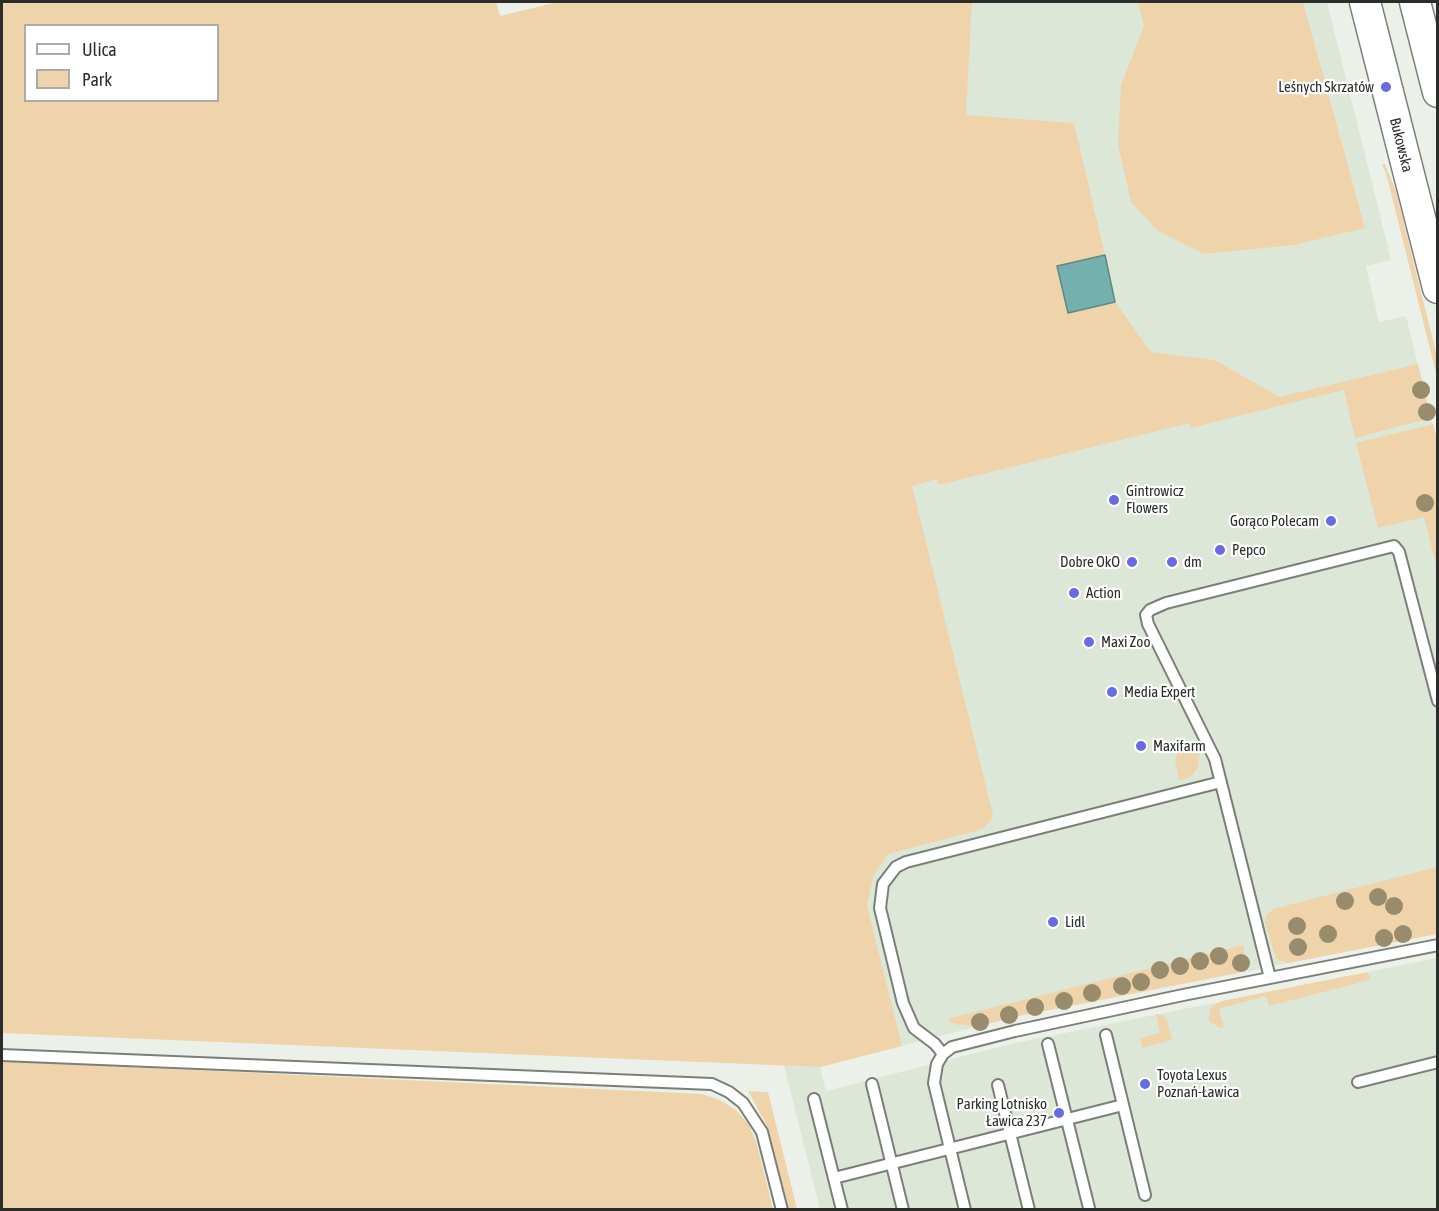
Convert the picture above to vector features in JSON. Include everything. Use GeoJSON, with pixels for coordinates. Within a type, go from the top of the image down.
{"type":"FeatureCollection","features":[{"type":"Feature","properties":{"kind":"main road","name":"Bukowska"},"geometry":{"type":"LineString","coordinates":[[1365,2],[1437,288]]}},
{"type":"Feature","properties":{"kind":"main road"},"geometry":{"type":"LineString","coordinates":[[1415,2],[1437,92]]}},
{"type":"Feature","properties":{"kind":"lane"},"geometry":{"type":"LineString","coordinates":[[1270,978],[1215,759],[1148,624],[1146,615],[1156,606],[1394,546],[1398,552],[1437,702]]}},
{"type":"Feature","properties":{"kind":"lane"},"geometry":{"type":"LineString","coordinates":[[943,1054],[935,1044],[914,1028],[903,1003],[880,908],[883,884],[896,867],[906,862],[1221,782]]}},
{"type":"Feature","properties":{"kind":"lane"},"geometry":{"type":"LineString","coordinates":[[965,1209],[934,1083],[937,1064],[943,1054],[952,1047],[983,1038],[1437,945]]}},
{"type":"Feature","properties":{"kind":"lane"},"geometry":{"type":"LineString","coordinates":[[1106,1035],[1145,1194]]}},
{"type":"Feature","properties":{"kind":"lane"},"geometry":{"type":"LineString","coordinates":[[1048,1044],[1089,1208]]}},
{"type":"Feature","properties":{"kind":"lane"},"geometry":{"type":"LineString","coordinates":[[2,1055],[712,1084],[729,1092],[743,1103],[762,1132],[782,1209]]}},
{"type":"Feature","properties":{"kind":"lane"},"geometry":{"type":"LineString","coordinates":[[1358,1082],[1437,1062]]}},
{"type":"Feature","properties":{"kind":"lane"},"geometry":{"type":"LineString","coordinates":[[872,1084],[903,1209]]}},
{"type":"Feature","properties":{"kind":"lane"},"geometry":{"type":"LineString","coordinates":[[998,1085],[1029,1209]]}},
{"type":"Feature","properties":{"kind":"lane"},"geometry":{"type":"LineString","coordinates":[[814,1099],[842,1209]]}},
{"type":"Feature","properties":{"kind":"lane"},"geometry":{"type":"LineString","coordinates":[[834,1178],[1123,1105]]}},
{"type":"Feature","properties":{"kind":"shaded area"},"geometry":{"type":"Polygon","coordinates":[[[761,2],[1327,2],[1391,260],[1366,266],[1379,322],[1406,316],[1437,443],[1437,934],[1014,1017],[820,1067],[826,1091],[1015,1043],[1437,958],[1437,1209],[820,1209],[784,1065],[819,1067],[761,2]]]}},
{"type":"Feature","properties":{"kind":"green space"},"geometry":{"type":"Polygon","coordinates":[[[2,2],[496,2],[500,16],[558,2],[972,2],[966,115],[1074,123],[1105,255],[1057,266],[1068,313],[1115,302],[1151,352],[1215,360],[1279,397],[1418,364],[1431,418],[1355,438],[1344,390],[1190,428],[1189,423],[939,485],[937,479],[912,486],[993,815],[983,829],[888,854],[873,877],[867,906],[902,1046],[820,1067],[2,1033],[2,2]]]}},
{"type":"Feature","properties":{"kind":"green space"},"geometry":{"type":"Polygon","coordinates":[[[1138,2],[1303,2],[1365,228],[1294,245],[1204,254],[1158,231],[1131,202],[1118,144],[1121,85],[1144,26],[1138,2]]]}},
{"type":"Feature","properties":{"kind":"green space"},"geometry":{"type":"Polygon","coordinates":[[[1385,164],[1396,192],[1437,356],[1437,377],[1386,173],[1382,165],[1385,164]]]}},
{"type":"Feature","properties":{"kind":"green space"},"geometry":{"type":"Polygon","coordinates":[[[1433,424],[1438,443],[1437,569],[1424,517],[1378,528],[1356,443],[1433,424]]]}},
{"type":"Feature","properties":{"kind":"green space"},"geometry":{"type":"Polygon","coordinates":[[[1195,743],[1199,754],[1198,767],[1192,776],[1179,781],[1176,756],[1180,750],[1195,743]]]}},
{"type":"Feature","properties":{"kind":"green space"},"geometry":{"type":"Polygon","coordinates":[[[1437,867],[1437,934],[1288,963],[1276,959],[1265,922],[1266,916],[1273,909],[1437,867]]]}},
{"type":"Feature","properties":{"kind":"green space"},"geometry":{"type":"Polygon","coordinates":[[[1243,945],[1247,965],[1238,973],[1014,1017],[977,1027],[951,1023],[947,1019],[1243,945]]]}},
{"type":"Feature","properties":{"kind":"green space"},"geometry":{"type":"Polygon","coordinates":[[[1368,972],[1370,980],[1269,1006],[1266,996],[1219,1009],[1224,1028],[1209,1021],[1210,1009],[1222,1001],[1368,972]]]}},
{"type":"Feature","properties":{"kind":"green space"},"geometry":{"type":"Polygon","coordinates":[[[1156,1014],[1162,1015],[1167,1020],[1172,1040],[1142,1048],[1140,1038],[1160,1033],[1156,1014]]]}},
{"type":"Feature","properties":{"kind":"green space"},"geometry":{"type":"Polygon","coordinates":[[[2,1061],[702,1094],[720,1100],[736,1110],[749,1125],[757,1144],[773,1209],[2,1209],[2,1061]]]}},
{"type":"Feature","properties":{"kind":"green space"},"geometry":{"type":"Polygon","coordinates":[[[748,1091],[768,1092],[797,1209],[789,1209],[766,1124],[748,1091]]]}},
{"type":"Feature","properties":{"kind":"water"},"geometry":{"type":"Polygon","coordinates":[[[1105,255],[1115,302],[1068,313],[1057,266],[1105,255]]]}},
{"type":"Feature","properties":{"kind":"place","name":"Leśnych Skrzatów"},"geometry":{"type":"Point","coordinates":[1386,87]}},
{"type":"Feature","properties":{"kind":"place","name":"Gintrowicz Flowers"},"geometry":{"type":"Point","coordinates":[1114,500]}},
{"type":"Feature","properties":{"kind":"place","name":"Gorąco Polecam"},"geometry":{"type":"Point","coordinates":[1331,521]}},
{"type":"Feature","properties":{"kind":"place","name":"Pepco"},"geometry":{"type":"Point","coordinates":[1220,550]}},
{"type":"Feature","properties":{"kind":"place","name":"Dobre OkO"},"geometry":{"type":"Point","coordinates":[1132,562]}},
{"type":"Feature","properties":{"kind":"place","name":"dm"},"geometry":{"type":"Point","coordinates":[1172,562]}},
{"type":"Feature","properties":{"kind":"place","name":"Action"},"geometry":{"type":"Point","coordinates":[1074,593]}},
{"type":"Feature","properties":{"kind":"place","name":"Maxi Zoo"},"geometry":{"type":"Point","coordinates":[1089,642]}},
{"type":"Feature","properties":{"kind":"place","name":"Media Expert"},"geometry":{"type":"Point","coordinates":[1112,692]}},
{"type":"Feature","properties":{"kind":"place","name":"Maxifarm"},"geometry":{"type":"Point","coordinates":[1141,746]}},
{"type":"Feature","properties":{"kind":"place","name":"Lidl"},"geometry":{"type":"Point","coordinates":[1053,922]}},
{"type":"Feature","properties":{"kind":"place","name":"Toyota Lexus Poznań-Ławica"},"geometry":{"type":"Point","coordinates":[1145,1084]}},
{"type":"Feature","properties":{"kind":"place","name":"Parking Lotnisko Ławica 237"},"geometry":{"type":"Point","coordinates":[1059,1113]}}]}
